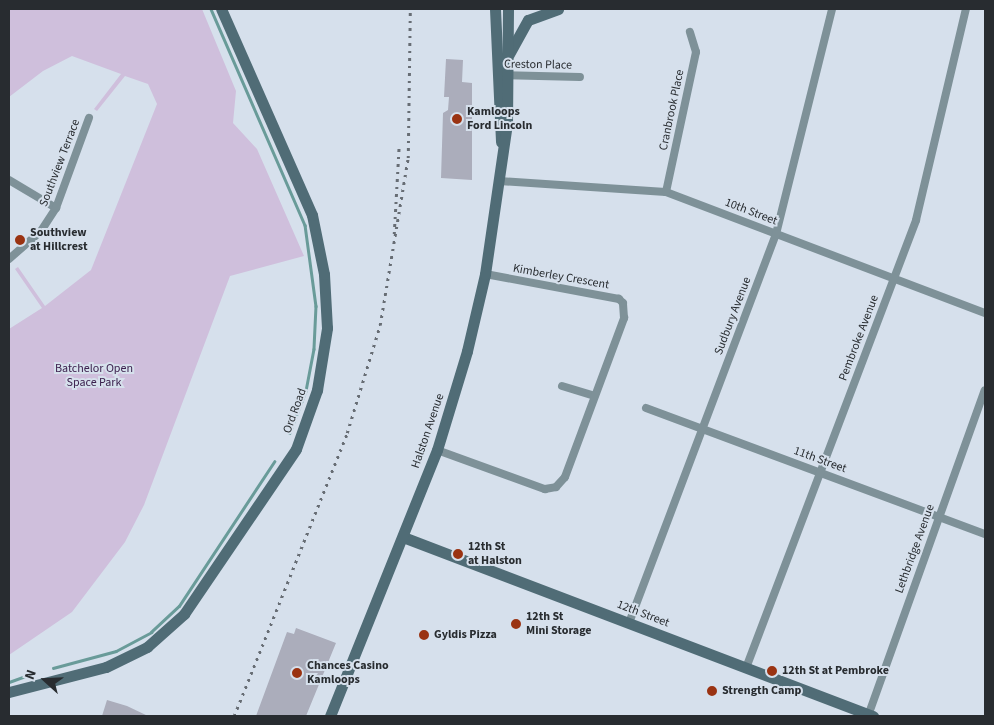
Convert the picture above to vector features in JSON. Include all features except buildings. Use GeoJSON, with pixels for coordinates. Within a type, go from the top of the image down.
{"type":"FeatureCollection","features":[{"type":"Feature","properties":{"kind":"street","name":"Ord Road"},"geometry":{"type":"LineString","coordinates":[[9,692],[106,667],[147,647],[184,614],[296,449],[317,390],[327,328],[324,274],[312,215],[221,9]]}},
{"type":"Feature","properties":{"kind":"street","name":"Halston Avenue"},"geometry":{"type":"LineString","coordinates":[[330,716],[437,450],[463,368],[485,274],[499,181],[501,142],[507,124],[495,9]]}},
{"type":"Feature","properties":{"kind":"street","name":"Halston Avenue"},"geometry":{"type":"LineString","coordinates":[[501,76],[508,58],[508,9]]}},
{"type":"Feature","properties":{"kind":"street"},"geometry":{"type":"LineString","coordinates":[[508,58],[528,20],[558,9]]}},
{"type":"Feature","properties":{"kind":"street","name":"Sudbury Avenue"},"geometry":{"type":"LineString","coordinates":[[629,623],[776,234],[832,9]]}},
{"type":"Feature","properties":{"kind":"street","name":"Pembroke Avenue"},"geometry":{"type":"LineString","coordinates":[[746,668],[916,220],[966,9]]}},
{"type":"Feature","properties":{"kind":"street","name":"Cranbrook Place"},"geometry":{"type":"LineString","coordinates":[[666,192],[696,52],[690,32]]}},
{"type":"Feature","properties":{"kind":"street","name":"Creston Place"},"geometry":{"type":"LineString","coordinates":[[501,76],[580,77]]}},
{"type":"Feature","properties":{"kind":"street","name":"Southview Terrace"},"geometry":{"type":"LineString","coordinates":[[9,259],[41,231],[56,208],[89,118]]}},
{"type":"Feature","properties":{"kind":"street"},"geometry":{"type":"LineString","coordinates":[[9,180],[56,208]]}},
{"type":"Feature","properties":{"kind":"street","name":"10th Street"},"geometry":{"type":"LineString","coordinates":[[499,181],[666,192],[985,313]]}},
{"type":"Feature","properties":{"kind":"street","name":"Kimberley Crescent"},"geometry":{"type":"LineString","coordinates":[[437,450],[545,489],[556,487],[565,477],[624,318],[623,303],[485,274]]}},
{"type":"Feature","properties":{"kind":"street"},"geometry":{"type":"LineString","coordinates":[[562,386],[594,396]]}},
{"type":"Feature","properties":{"kind":"street","name":"Lethbridge Avenue"},"geometry":{"type":"LineString","coordinates":[[870,716],[985,390]]}},
{"type":"Feature","properties":{"kind":"street","name":"11th Street"},"geometry":{"type":"LineString","coordinates":[[646,408],[985,534]]}},
{"type":"Feature","properties":{"kind":"street","name":"12th Street"},"geometry":{"type":"LineString","coordinates":[[403,537],[870,716]]}},
{"type":"Feature","properties":{"kind":"green space","name":"Batchelor Open Space Park"},"geometry":{"type":"Polygon","coordinates":[[[9,9],[202,9],[236,91],[233,123],[257,149],[304,256],[230,276],[144,505],[125,542],[72,612],[9,655],[9,329],[42,308],[15,269],[18,267],[45,306],[91,270],[157,104],[148,84],[125,76],[97,111],[94,109],[121,74],[72,56],[43,71],[9,97],[9,9]]]}},
{"type":"Feature","properties":{"kind":"waterway"},"geometry":{"type":"LineString","coordinates":[[211,9],[305,225],[316,306],[314,349],[306,391],[290,433]]}},
{"type":"Feature","properties":{"kind":"waterway"},"geometry":{"type":"LineString","coordinates":[[53,668],[116,651],[151,632],[179,606],[274,462]]}},
{"type":"Feature","properties":{"kind":"waterway"},"geometry":{"type":"LineString","coordinates":[[9,682],[34,673]]}},
{"type":"Feature","properties":{"kind":"railway"},"geometry":{"type":"LineString","coordinates":[[234,716],[347,433],[380,325],[408,158],[410,9]]}},
{"type":"Feature","properties":{"kind":"railway"},"geometry":{"type":"LineString","coordinates":[[394,234],[399,145]]}},
{"type":"Feature","properties":{"kind":"place","name":"Kamloops Ford Lincoln"},"geometry":{"type":"Point","coordinates":[457,119]}},
{"type":"Feature","properties":{"kind":"place","name":"Southview at Hillcrest"},"geometry":{"type":"Point","coordinates":[20,240]}},
{"type":"Feature","properties":{"kind":"place","name":"12th St at Halston"},"geometry":{"type":"Point","coordinates":[458,554]}},
{"type":"Feature","properties":{"kind":"place","name":"12th St Mini Storage"},"geometry":{"type":"Point","coordinates":[516,624]}},
{"type":"Feature","properties":{"kind":"place","name":"Gyldis Pizza"},"geometry":{"type":"Point","coordinates":[424,635]}},
{"type":"Feature","properties":{"kind":"place","name":"12th St at Pembroke"},"geometry":{"type":"Point","coordinates":[772,671]}},
{"type":"Feature","properties":{"kind":"place","name":"Chances Casino Kamloops"},"geometry":{"type":"Point","coordinates":[297,673]}},
{"type":"Feature","properties":{"kind":"place","name":"Strength Camp"},"geometry":{"type":"Point","coordinates":[712,691]}}]}
